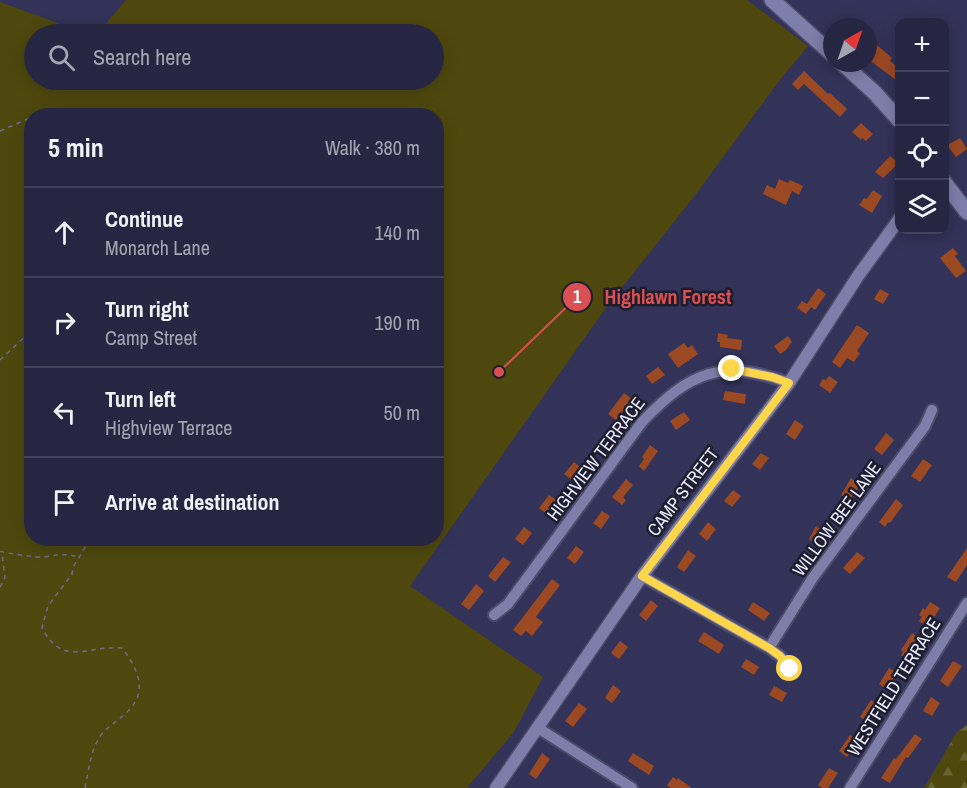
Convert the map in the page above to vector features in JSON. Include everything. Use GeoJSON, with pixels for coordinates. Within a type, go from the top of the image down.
{"type":"FeatureCollection","features":[{"type":"Feature","properties":{"kind":"main road"},"geometry":{"type":"LineString","coordinates":[[772,0],[823,46]]}},
{"type":"Feature","properties":{"kind":"main road"},"geometry":{"type":"LineString","coordinates":[[852,72],[895,115]]}},
{"type":"Feature","properties":{"kind":"main road"},"geometry":{"type":"LineString","coordinates":[[949,187],[967,212]]}},
{"type":"Feature","properties":{"kind":"street","name":"CAMP STREET"},"geometry":{"type":"LineString","coordinates":[[496,788],[642,576],[789,383],[858,276],[895,225]]}},
{"type":"Feature","properties":{"kind":"street","name":"HIGHVIEW TERRACE"},"geometry":{"type":"LineString","coordinates":[[494,615],[508,604],[642,422],[661,402],[692,381],[712,372],[732,369],[789,383]]}},
{"type":"Feature","properties":{"kind":"street","name":"WILLOW BEE LANE"},"geometry":{"type":"LineString","coordinates":[[769,648],[812,579],[925,426],[932,410]]}},
{"type":"Feature","properties":{"kind":"street"},"geometry":{"type":"LineString","coordinates":[[642,576],[769,648],[780,656],[790,669]]}},
{"type":"Feature","properties":{"kind":"street","name":"WESTFIELD TERRACE"},"geometry":{"type":"LineString","coordinates":[[850,788],[967,603]]}},
{"type":"Feature","properties":{"kind":"street"},"geometry":{"type":"LineString","coordinates":[[537,728],[632,788]]}},
{"type":"Feature","properties":{"kind":"path"},"geometry":{"type":"LineString","coordinates":[[0,130],[24,120]]}},
{"type":"Feature","properties":{"kind":"path"},"geometry":{"type":"LineString","coordinates":[[0,360],[24,338]]}},
{"type":"Feature","properties":{"kind":"path"},"geometry":{"type":"LineString","coordinates":[[85,788],[91,753],[102,735],[130,710],[138,696],[141,680],[122,648],[107,647],[78,653],[65,651],[54,646],[42,628],[48,606],[72,574],[73,567],[86,546]]}},
{"type":"Feature","properties":{"kind":"path"},"geometry":{"type":"LineString","coordinates":[[0,587],[5,578],[1,552],[42,558],[59,554],[79,557]]}},
{"type":"Feature","properties":{"kind":"green space"},"geometry":{"type":"Polygon","coordinates":[[[126,0],[747,0],[808,46],[605,309],[444,538],[444,108],[24,108],[24,546],[438,546],[410,586],[543,677],[514,732],[467,788],[0,788],[0,2],[60,24],[24,24],[24,90],[444,90],[444,24],[106,24],[126,0]]]}},
{"type":"Feature","properties":{"kind":"green space"},"geometry":{"type":"Polygon","coordinates":[[[967,725],[967,788],[924,788],[957,732],[967,725]]]}},
{"type":"Feature","properties":{"kind":"building"},"geometry":{"type":"Polygon","coordinates":[[[877,45],[892,58],[890,61],[895,65],[895,79],[877,66],[877,45]]]}},
{"type":"Feature","properties":{"kind":"building"},"geometry":{"type":"Polygon","coordinates":[[[804,71],[847,109],[840,117],[804,84],[798,90],[792,84],[804,71]]]}},
{"type":"Feature","properties":{"kind":"building"},"geometry":{"type":"Polygon","coordinates":[[[861,123],[873,134],[866,141],[862,138],[861,140],[852,132],[861,123]]]}},
{"type":"Feature","properties":{"kind":"building"},"geometry":{"type":"Polygon","coordinates":[[[960,138],[967,149],[956,157],[949,144],[960,138]]]}},
{"type":"Feature","properties":{"kind":"building"},"geometry":{"type":"Polygon","coordinates":[[[890,156],[895,160],[895,167],[883,178],[875,172],[890,156]]]}},
{"type":"Feature","properties":{"kind":"building"},"geometry":{"type":"Polygon","coordinates":[[[779,179],[788,183],[790,180],[803,186],[799,195],[792,191],[786,205],[763,194],[767,185],[775,189],[779,179]]]}},
{"type":"Feature","properties":{"kind":"building"},"geometry":{"type":"Polygon","coordinates":[[[873,190],[882,196],[872,213],[859,205],[873,190]]]}},
{"type":"Feature","properties":{"kind":"building"},"geometry":{"type":"Polygon","coordinates":[[[953,248],[958,254],[955,256],[966,271],[956,278],[940,258],[953,248]]]}},
{"type":"Feature","properties":{"kind":"building"},"geometry":{"type":"Polygon","coordinates":[[[818,288],[826,294],[815,310],[811,307],[806,314],[797,308],[802,301],[807,304],[818,288]]]}},
{"type":"Feature","properties":{"kind":"building"},"geometry":{"type":"Polygon","coordinates":[[[880,289],[889,294],[883,304],[874,299],[880,289]]]}},
{"type":"Feature","properties":{"kind":"building"},"geometry":{"type":"Polygon","coordinates":[[[857,325],[869,333],[857,351],[860,353],[854,362],[847,358],[840,368],[832,362],[857,325]]]}},
{"type":"Feature","properties":{"kind":"building"},"geometry":{"type":"Polygon","coordinates":[[[718,333],[728,335],[727,338],[742,340],[741,350],[720,347],[720,342],[717,342],[718,333]]]}},
{"type":"Feature","properties":{"kind":"building"},"geometry":{"type":"Polygon","coordinates":[[[788,336],[792,342],[780,354],[774,346],[788,336]]]}},
{"type":"Feature","properties":{"kind":"building"},"geometry":{"type":"Polygon","coordinates":[[[684,343],[688,348],[692,345],[698,354],[678,368],[668,354],[684,343]]]}},
{"type":"Feature","properties":{"kind":"building"},"geometry":{"type":"Polygon","coordinates":[[[658,367],[665,375],[652,384],[646,376],[658,367]]]}},
{"type":"Feature","properties":{"kind":"building"},"geometry":{"type":"Polygon","coordinates":[[[829,376],[838,382],[830,393],[819,385],[829,376]]]}},
{"type":"Feature","properties":{"kind":"building"},"geometry":{"type":"Polygon","coordinates":[[[725,391],[746,394],[745,404],[723,400],[725,391]]]}},
{"type":"Feature","properties":{"kind":"building"},"geometry":{"type":"Polygon","coordinates":[[[624,393],[632,399],[616,420],[608,414],[624,393]]]}},
{"type":"Feature","properties":{"kind":"building"},"geometry":{"type":"Polygon","coordinates":[[[684,412],[690,420],[676,430],[670,421],[684,412]]]}},
{"type":"Feature","properties":{"kind":"building"},"geometry":{"type":"Polygon","coordinates":[[[795,420],[804,426],[795,440],[786,434],[795,420]]]}},
{"type":"Feature","properties":{"kind":"building"},"geometry":{"type":"Polygon","coordinates":[[[886,433],[894,440],[882,455],[874,449],[886,433]]]}},
{"type":"Feature","properties":{"kind":"building"},"geometry":{"type":"Polygon","coordinates":[[[650,445],[658,451],[644,471],[639,466],[650,445]]]}},
{"type":"Feature","properties":{"kind":"building"},"geometry":{"type":"Polygon","coordinates":[[[761,453],[769,458],[760,470],[752,464],[761,453]]]}},
{"type":"Feature","properties":{"kind":"building"},"geometry":{"type":"Polygon","coordinates":[[[923,459],[932,465],[920,482],[911,476],[923,459]]]}},
{"type":"Feature","properties":{"kind":"building"},"geometry":{"type":"Polygon","coordinates":[[[574,462],[581,468],[572,480],[564,474],[574,462]]]}},
{"type":"Feature","properties":{"kind":"building"},"geometry":{"type":"Polygon","coordinates":[[[851,478],[860,485],[849,501],[841,495],[851,478]]]}},
{"type":"Feature","properties":{"kind":"building"},"geometry":{"type":"Polygon","coordinates":[[[626,479],[633,485],[623,497],[626,500],[622,505],[612,497],[626,479]]]}},
{"type":"Feature","properties":{"kind":"building"},"geometry":{"type":"Polygon","coordinates":[[[733,490],[741,496],[732,507],[724,501],[733,490]]]}},
{"type":"Feature","properties":{"kind":"building"},"geometry":{"type":"Polygon","coordinates":[[[549,495],[558,501],[548,515],[539,508],[549,495]]]}},
{"type":"Feature","properties":{"kind":"building"},"geometry":{"type":"Polygon","coordinates":[[[896,499],[903,505],[885,527],[879,522],[896,499]]]}},
{"type":"Feature","properties":{"kind":"building"},"geometry":{"type":"Polygon","coordinates":[[[602,511],[610,516],[601,529],[593,523],[602,511]]]}},
{"type":"Feature","properties":{"kind":"building"},"geometry":{"type":"Polygon","coordinates":[[[708,522],[716,529],[707,541],[699,534],[708,522]]]}},
{"type":"Feature","properties":{"kind":"building"},"geometry":{"type":"Polygon","coordinates":[[[816,526],[824,532],[816,545],[809,539],[816,526]]]}},
{"type":"Feature","properties":{"kind":"building"},"geometry":{"type":"Polygon","coordinates":[[[524,527],[532,533],[523,545],[515,539],[524,527]]]}},
{"type":"Feature","properties":{"kind":"building"},"geometry":{"type":"Polygon","coordinates":[[[576,546],[584,552],[575,564],[567,558],[576,546]]]}},
{"type":"Feature","properties":{"kind":"building"},"geometry":{"type":"Polygon","coordinates":[[[967,548],[967,565],[956,582],[947,577],[967,548]]]}},
{"type":"Feature","properties":{"kind":"building"},"geometry":{"type":"Polygon","coordinates":[[[688,550],[696,556],[684,572],[677,567],[688,550]]]}},
{"type":"Feature","properties":{"kind":"building"},"geometry":{"type":"Polygon","coordinates":[[[857,552],[865,558],[850,574],[843,568],[857,552]]]}},
{"type":"Feature","properties":{"kind":"building"},"geometry":{"type":"Polygon","coordinates":[[[503,557],[511,562],[495,582],[488,576],[503,557]]]}},
{"type":"Feature","properties":{"kind":"building"},"geometry":{"type":"Polygon","coordinates":[[[552,579],[560,585],[536,617],[543,622],[532,636],[526,631],[521,636],[513,630],[552,579]]]}},
{"type":"Feature","properties":{"kind":"building"},"geometry":{"type":"Polygon","coordinates":[[[476,584],[484,591],[469,610],[461,604],[476,584]]]}},
{"type":"Feature","properties":{"kind":"building"},"geometry":{"type":"Polygon","coordinates":[[[651,600],[658,606],[646,621],[639,615],[651,600]]]}},
{"type":"Feature","properties":{"kind":"building"},"geometry":{"type":"Polygon","coordinates":[[[753,602],[770,613],[764,621],[748,610],[753,602]]]}},
{"type":"Feature","properties":{"kind":"building"},"geometry":{"type":"Polygon","coordinates":[[[930,602],[940,608],[928,627],[919,621],[922,617],[919,615],[930,602]]]}},
{"type":"Feature","properties":{"kind":"building"},"geometry":{"type":"Polygon","coordinates":[[[704,632],[724,645],[719,654],[698,641],[704,632]]]}},
{"type":"Feature","properties":{"kind":"building"},"geometry":{"type":"Polygon","coordinates":[[[912,633],[920,638],[907,659],[901,655],[903,652],[901,650],[912,633]]]}},
{"type":"Feature","properties":{"kind":"building"},"geometry":{"type":"Polygon","coordinates":[[[620,641],[628,647],[619,659],[611,653],[620,641]]]}},
{"type":"Feature","properties":{"kind":"building"},"geometry":{"type":"Polygon","coordinates":[[[746,659],[759,667],[754,675],[741,667],[746,659]]]}},
{"type":"Feature","properties":{"kind":"building"},"geometry":{"type":"Polygon","coordinates":[[[953,661],[962,666],[948,687],[940,681],[953,661]]]}},
{"type":"Feature","properties":{"kind":"building"},"geometry":{"type":"Polygon","coordinates":[[[889,668],[898,673],[888,691],[879,684],[889,668]]]}},
{"type":"Feature","properties":{"kind":"building"},"geometry":{"type":"Polygon","coordinates":[[[613,685],[621,691],[612,703],[605,698],[613,685]]]}},
{"type":"Feature","properties":{"kind":"building"},"geometry":{"type":"Polygon","coordinates":[[[774,686],[787,693],[782,702],[769,695],[774,686]]]}},
{"type":"Feature","properties":{"kind":"building"},"geometry":{"type":"Polygon","coordinates":[[[931,697],[940,703],[932,716],[923,711],[931,697]]]}},
{"type":"Feature","properties":{"kind":"building"},"geometry":{"type":"Polygon","coordinates":[[[871,700],[879,705],[868,722],[860,717],[871,700]]]}},
{"type":"Feature","properties":{"kind":"building"},"geometry":{"type":"Polygon","coordinates":[[[579,703],[587,709],[573,727],[565,721],[579,703]]]}},
{"type":"Feature","properties":{"kind":"building"},"geometry":{"type":"Polygon","coordinates":[[[915,734],[922,739],[908,758],[906,757],[890,783],[881,778],[894,758],[896,759],[915,734]]]}},
{"type":"Feature","properties":{"kind":"building"},"geometry":{"type":"Polygon","coordinates":[[[850,735],[858,740],[847,757],[839,751],[850,735]]]}},
{"type":"Feature","properties":{"kind":"building"},"geometry":{"type":"Polygon","coordinates":[[[542,753],[550,759],[536,779],[529,774],[542,753]]]}},
{"type":"Feature","properties":{"kind":"building"},"geometry":{"type":"Polygon","coordinates":[[[633,753],[654,766],[649,775],[628,761],[633,753]]]}},
{"type":"Feature","properties":{"kind":"building"},"geometry":{"type":"Polygon","coordinates":[[[829,768],[838,773],[828,788],[822,788],[818,785],[829,768]]]}},
{"type":"Feature","properties":{"kind":"building"},"geometry":{"type":"Polygon","coordinates":[[[673,777],[692,788],[671,788],[667,785],[673,777]]]}},
{"type":"Feature","properties":{"kind":"place","name":"Highlawn Forest"},"geometry":{"type":"Point","coordinates":[499,372]}},
{"type":"Feature","properties":{"kind":"route"},"geometry":{"type":"LineString","coordinates":[[732,369],[789,383],[642,576],[769,648],[780,656],[790,669]]}}]}
